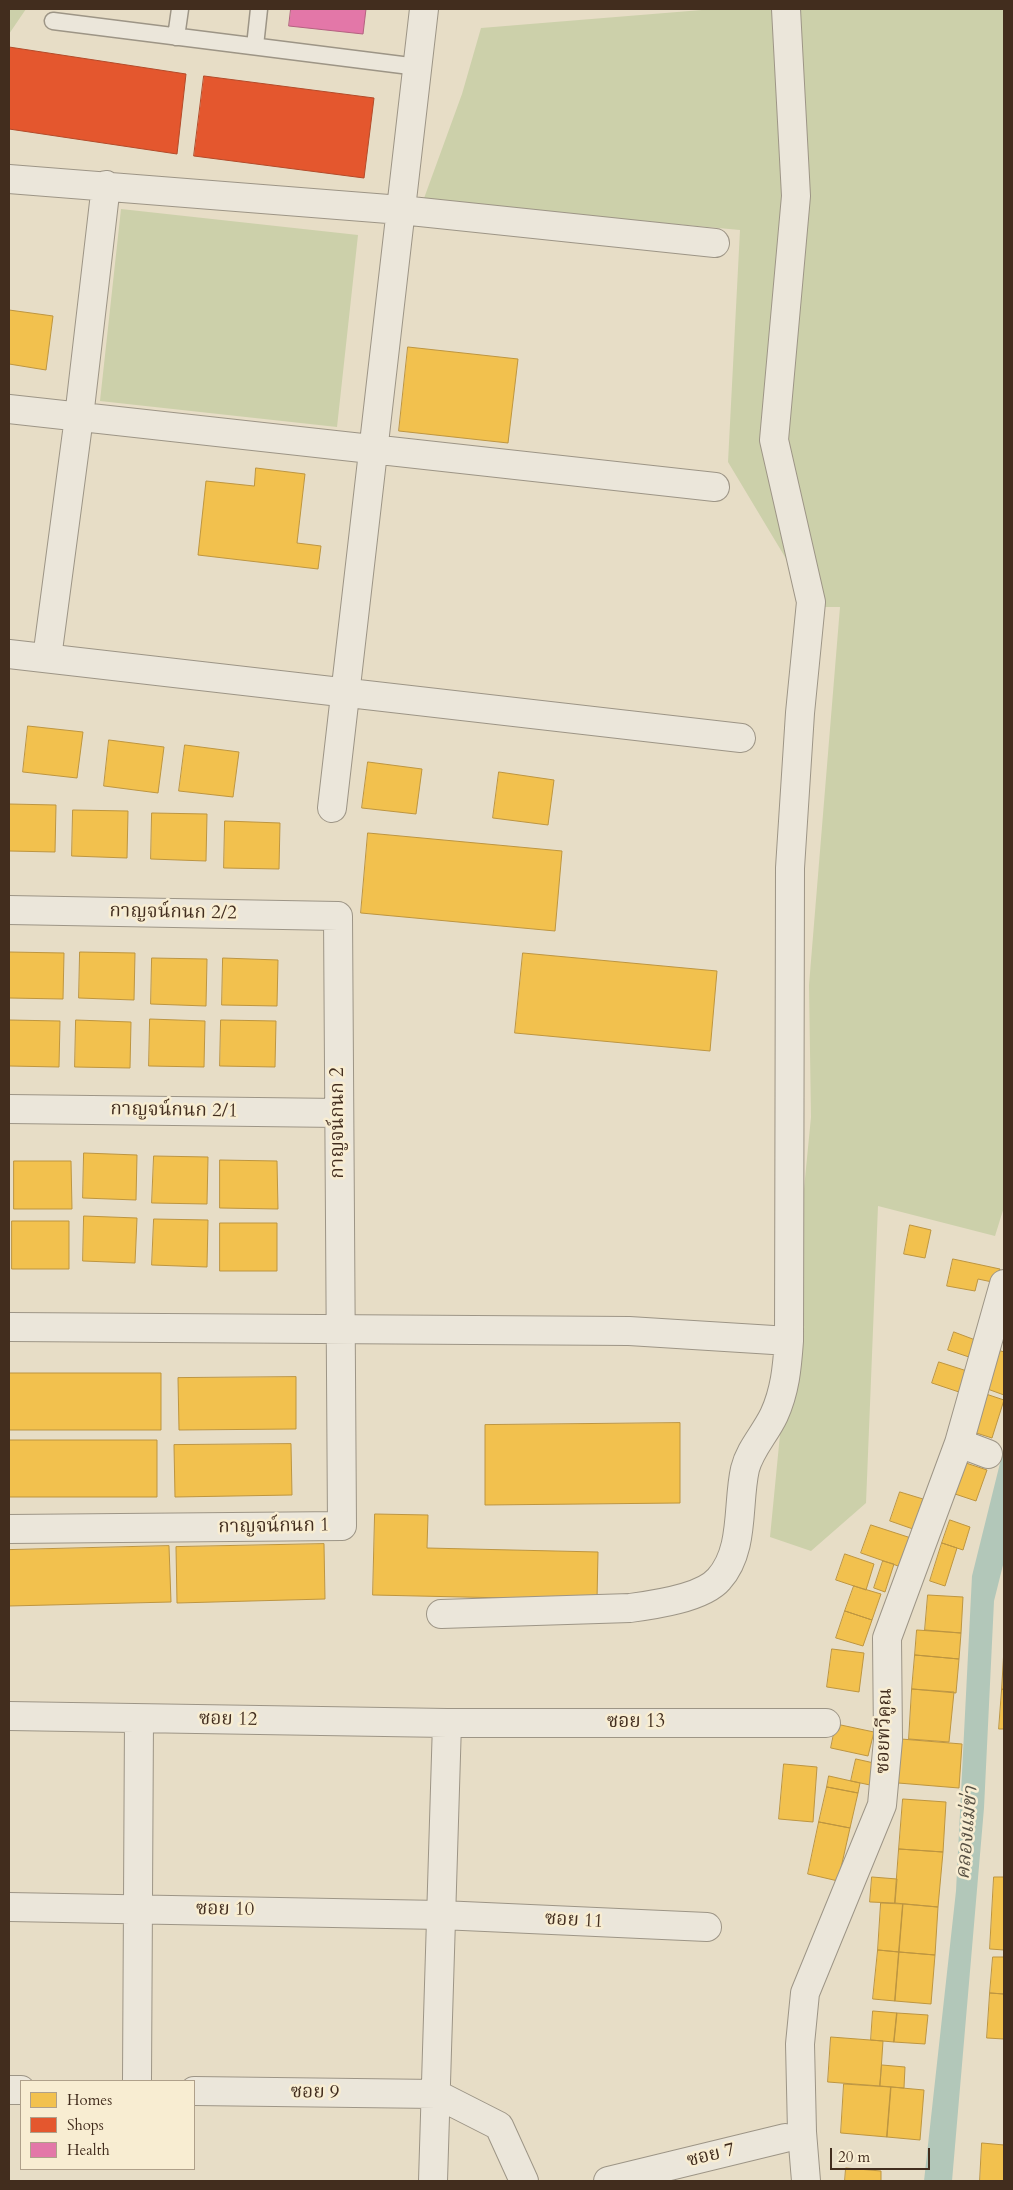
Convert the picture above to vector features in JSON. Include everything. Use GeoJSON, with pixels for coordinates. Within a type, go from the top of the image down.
{"type":"FeatureCollection","features":[{"type":"Feature","properties":{"kind":"street"},"geometry":{"type":"LineString","coordinates":[[332,808],[424,9]]}},
{"type":"Feature","properties":{"kind":"street"},"geometry":{"type":"LineString","coordinates":[[441,1614],[637,1607],[660,1604],[703,1590],[718,1581],[729,1566],[734,1549],[745,1470],[750,1457],[774,1415],[785,1385],[789,1341],[790,868],[800,713],[811,602],[774,440],[796,196],[786,9]]}},
{"type":"Feature","properties":{"kind":"street"},"geometry":{"type":"LineString","coordinates":[[9,179],[106,185],[401,210],[715,243]]}},
{"type":"Feature","properties":{"kind":"street"},"geometry":{"type":"LineString","coordinates":[[47,658],[79,417],[106,185]]}},
{"type":"Feature","properties":{"kind":"street"},"geometry":{"type":"LineString","coordinates":[[9,409],[715,487]]}},
{"type":"Feature","properties":{"kind":"street"},"geometry":{"type":"LineString","coordinates":[[9,654],[741,738]]}},
{"type":"Feature","properties":{"kind":"street","name":"กาญจน์กนก 2/2"},"geometry":{"type":"LineString","coordinates":[[9,910],[338,916]]}},
{"type":"Feature","properties":{"kind":"street","name":"กาญจน์กนก 2"},"geometry":{"type":"LineString","coordinates":[[338,916],[341,1329]]}},
{"type":"Feature","properties":{"kind":"street","name":"กาญจน์กนก 2/1"},"geometry":{"type":"LineString","coordinates":[[9,1109],[339,1113]]}},
{"type":"Feature","properties":{"kind":"street","name":"ซอยทวีคูณ"},"geometry":{"type":"LineString","coordinates":[[806,2181],[802,2132],[800,2044],[806,1993],[882,1805],[888,1740],[887,1638],[959,1443],[1004,1284]]}},
{"type":"Feature","properties":{"kind":"street"},"geometry":{"type":"LineString","coordinates":[[9,1327],[630,1331],[789,1341]]}},
{"type":"Feature","properties":{"kind":"street","name":"กาญจน์กนก 1"},"geometry":{"type":"LineString","coordinates":[[9,1529],[342,1526],[341,1329]]}},
{"type":"Feature","properties":{"kind":"street"},"geometry":{"type":"LineString","coordinates":[[959,1443],[988,1454]]}},
{"type":"Feature","properties":{"kind":"street","name":"ซอย 12"},"geometry":{"type":"LineString","coordinates":[[9,1716],[447,1723]]}},
{"type":"Feature","properties":{"kind":"street"},"geometry":{"type":"LineString","coordinates":[[137,2080],[139,1719]]}},
{"type":"Feature","properties":{"kind":"street"},"geometry":{"type":"LineString","coordinates":[[433,2181],[447,1723]]}},
{"type":"Feature","properties":{"kind":"street","name":"ซอย 13"},"geometry":{"type":"LineString","coordinates":[[447,1723],[826,1723]]}},
{"type":"Feature","properties":{"kind":"street","name":"ซอย 10"},"geometry":{"type":"LineString","coordinates":[[9,1907],[441,1915]]}},
{"type":"Feature","properties":{"kind":"street","name":"ซอย 11"},"geometry":{"type":"LineString","coordinates":[[441,1915],[706,1927]]}},
{"type":"Feature","properties":{"kind":"street","name":"ซอย 9"},"geometry":{"type":"LineString","coordinates":[[195,2091],[436,2094]]}},
{"type":"Feature","properties":{"kind":"street"},"geometry":{"type":"LineString","coordinates":[[436,2094],[498,2126],[524,2181]]}},
{"type":"Feature","properties":{"kind":"street","name":"ซอย 7"},"geometry":{"type":"LineString","coordinates":[[608,2181],[785,2138]]}},
{"type":"Feature","properties":{"kind":"lane"},"geometry":{"type":"LineString","coordinates":[[176,37],[180,9]]}},
{"type":"Feature","properties":{"kind":"lane"},"geometry":{"type":"LineString","coordinates":[[255,46],[260,9]]}},
{"type":"Feature","properties":{"kind":"lane"},"geometry":{"type":"LineString","coordinates":[[53,21],[418,67]]}},
{"type":"Feature","properties":{"kind":"green space"},"geometry":{"type":"Polygon","coordinates":[[[9,9],[26,9],[9,34],[9,9]]]}},
{"type":"Feature","properties":{"kind":"green space"},"geometry":{"type":"Polygon","coordinates":[[[714,9],[1004,9],[1004,1207],[995,1236],[878,1206],[866,1503],[811,1551],[770,1537],[811,1117],[809,985],[840,607],[815,607],[728,462],[740,230],[423,201],[462,94],[481,28],[714,9]]]}},
{"type":"Feature","properties":{"kind":"green space"},"geometry":{"type":"Polygon","coordinates":[[[121,209],[358,235],[337,427],[100,401],[121,209]]]}},
{"type":"Feature","properties":{"kind":"water","name":"คลองแม่ข่า"},"geometry":{"type":"Polygon","coordinates":[[[1004,1447],[1004,1561],[994,1601],[984,1808],[952,2181],[924,2181],[956,1891],[972,1576],[1004,1447]]]}},
{"type":"Feature","properties":{"kind":"building: Homes"},"geometry":{"type":"Polygon","coordinates":[[[9,310],[53,316],[46,370],[9,364],[9,310]]]}},
{"type":"Feature","properties":{"kind":"building: Homes"},"geometry":{"type":"Polygon","coordinates":[[[408,347],[518,359],[508,443],[399,431],[408,347]]]}},
{"type":"Feature","properties":{"kind":"building: Homes"},"geometry":{"type":"Polygon","coordinates":[[[256,468],[305,474],[297,543],[321,546],[318,569],[198,555],[206,481],[254,486],[256,468]]]}},
{"type":"Feature","properties":{"kind":"building: Homes"},"geometry":{"type":"Polygon","coordinates":[[[28,726],[83,732],[77,778],[23,772],[28,726]]]}},
{"type":"Feature","properties":{"kind":"building: Homes"},"geometry":{"type":"Polygon","coordinates":[[[109,740],[164,747],[158,793],[104,786],[109,740]]]}},
{"type":"Feature","properties":{"kind":"building: Homes"},"geometry":{"type":"Polygon","coordinates":[[[185,745],[239,752],[233,797],[179,791],[185,745]]]}},
{"type":"Feature","properties":{"kind":"building: Homes"},"geometry":{"type":"Polygon","coordinates":[[[368,762],[422,769],[416,814],[362,808],[368,762]]]}},
{"type":"Feature","properties":{"kind":"building: Homes"},"geometry":{"type":"Polygon","coordinates":[[[499,772],[554,780],[548,825],[493,818],[499,772]]]}},
{"type":"Feature","properties":{"kind":"building: Homes"},"geometry":{"type":"Polygon","coordinates":[[[9,804],[56,805],[55,852],[9,851],[9,804]]]}},
{"type":"Feature","properties":{"kind":"building: Homes"},"geometry":{"type":"Polygon","coordinates":[[[73,810],[128,811],[127,858],[72,856],[73,810]]]}},
{"type":"Feature","properties":{"kind":"building: Homes"},"geometry":{"type":"Polygon","coordinates":[[[152,813],[207,814],[206,861],[151,859],[152,813]]]}},
{"type":"Feature","properties":{"kind":"building: Homes"},"geometry":{"type":"Polygon","coordinates":[[[225,821],[280,823],[279,869],[224,868],[225,821]]]}},
{"type":"Feature","properties":{"kind":"building: Homes"},"geometry":{"type":"Polygon","coordinates":[[[368,833],[562,851],[555,931],[361,913],[368,833]]]}},
{"type":"Feature","properties":{"kind":"building: Homes"},"geometry":{"type":"Polygon","coordinates":[[[9,952],[64,953],[63,999],[9,998],[9,952]]]}},
{"type":"Feature","properties":{"kind":"building: Homes"},"geometry":{"type":"Polygon","coordinates":[[[80,952],[135,953],[134,1000],[79,998],[80,952]]]}},
{"type":"Feature","properties":{"kind":"building: Homes"},"geometry":{"type":"Polygon","coordinates":[[[523,953],[717,971],[710,1051],[515,1033],[523,953]]]}},
{"type":"Feature","properties":{"kind":"building: Homes"},"geometry":{"type":"Polygon","coordinates":[[[152,958],[207,959],[206,1006],[151,1004],[152,958]]]}},
{"type":"Feature","properties":{"kind":"building: Homes"},"geometry":{"type":"Polygon","coordinates":[[[223,958],[278,960],[277,1006],[222,1005],[223,958]]]}},
{"type":"Feature","properties":{"kind":"building: Homes"},"geometry":{"type":"Polygon","coordinates":[[[150,1019],[205,1021],[204,1067],[149,1066],[150,1019]]]}},
{"type":"Feature","properties":{"kind":"building: Homes"},"geometry":{"type":"Polygon","coordinates":[[[9,1020],[60,1021],[59,1067],[9,1066],[9,1020]]]}},
{"type":"Feature","properties":{"kind":"building: Homes"},"geometry":{"type":"Polygon","coordinates":[[[76,1020],[131,1022],[130,1068],[75,1067],[76,1020]]]}},
{"type":"Feature","properties":{"kind":"building: Homes"},"geometry":{"type":"Polygon","coordinates":[[[221,1020],[276,1021],[275,1067],[220,1066],[221,1020]]]}},
{"type":"Feature","properties":{"kind":"building: Homes"},"geometry":{"type":"Polygon","coordinates":[[[84,1153],[137,1155],[136,1200],[83,1198],[84,1153]]]}},
{"type":"Feature","properties":{"kind":"building: Homes"},"geometry":{"type":"Polygon","coordinates":[[[154,1156],[208,1157],[207,1204],[152,1203],[154,1156]]]}},
{"type":"Feature","properties":{"kind":"building: Homes"},"geometry":{"type":"Polygon","coordinates":[[[220,1160],[277,1161],[278,1209],[220,1208],[220,1160]]]}},
{"type":"Feature","properties":{"kind":"building: Homes"},"geometry":{"type":"Polygon","coordinates":[[[14,1161],[71,1161],[72,1209],[14,1209],[14,1161]]]}},
{"type":"Feature","properties":{"kind":"building: Homes"},"geometry":{"type":"Polygon","coordinates":[[[84,1216],[137,1218],[135,1263],[83,1261],[84,1216]]]}},
{"type":"Feature","properties":{"kind":"building: Homes"},"geometry":{"type":"Polygon","coordinates":[[[154,1219],[208,1220],[207,1267],[152,1265],[154,1219]]]}},
{"type":"Feature","properties":{"kind":"building: Homes"},"geometry":{"type":"Polygon","coordinates":[[[12,1221],[69,1221],[69,1269],[12,1269],[12,1221]]]}},
{"type":"Feature","properties":{"kind":"building: Homes"},"geometry":{"type":"Polygon","coordinates":[[[220,1223],[277,1223],[277,1271],[220,1271],[220,1223]]]}},
{"type":"Feature","properties":{"kind":"building: Homes"},"geometry":{"type":"Polygon","coordinates":[[[910,1225],[931,1230],[925,1258],[904,1254],[910,1225]]]}},
{"type":"Feature","properties":{"kind":"building: Homes"},"geometry":{"type":"Polygon","coordinates":[[[953,1259],[1000,1269],[997,1283],[978,1279],[975,1291],[947,1286],[953,1259]]]}},
{"type":"Feature","properties":{"kind":"building: Homes"},"geometry":{"type":"Polygon","coordinates":[[[954,1332],[978,1341],[972,1358],[948,1350],[954,1332]]]}},
{"type":"Feature","properties":{"kind":"building: Homes"},"geometry":{"type":"Polygon","coordinates":[[[995,1349],[1004,1352],[1004,1395],[982,1387],[995,1349]]]}},
{"type":"Feature","properties":{"kind":"building: Homes"},"geometry":{"type":"Polygon","coordinates":[[[939,1362],[967,1371],[959,1392],[932,1383],[939,1362]]]}},
{"type":"Feature","properties":{"kind":"building: Homes"},"geometry":{"type":"Polygon","coordinates":[[[9,1373],[161,1373],[161,1430],[9,1430],[9,1373]]]}},
{"type":"Feature","properties":{"kind":"building: Homes"},"geometry":{"type":"Polygon","coordinates":[[[296,1377],[296,1429],[179,1430],[178,1378],[296,1377]]]}},
{"type":"Feature","properties":{"kind":"building: Homes"},"geometry":{"type":"Polygon","coordinates":[[[983,1393],[1004,1400],[992,1438],[970,1431],[983,1393]]]}},
{"type":"Feature","properties":{"kind":"building: Homes"},"geometry":{"type":"Polygon","coordinates":[[[680,1423],[680,1503],[485,1505],[485,1425],[680,1423]]]}},
{"type":"Feature","properties":{"kind":"building: Homes"},"geometry":{"type":"Polygon","coordinates":[[[9,1440],[157,1440],[157,1497],[9,1497],[9,1440]]]}},
{"type":"Feature","properties":{"kind":"building: Homes"},"geometry":{"type":"Polygon","coordinates":[[[291,1444],[292,1495],[175,1497],[174,1445],[291,1444]]]}},
{"type":"Feature","properties":{"kind":"building: Homes"},"geometry":{"type":"Polygon","coordinates":[[[966,1463],[987,1470],[976,1501],[955,1494],[966,1463]]]}},
{"type":"Feature","properties":{"kind":"building: Homes"},"geometry":{"type":"Polygon","coordinates":[[[900,1492],[923,1499],[913,1529],[890,1521],[900,1492]]]}},
{"type":"Feature","properties":{"kind":"building: Homes"},"geometry":{"type":"Polygon","coordinates":[[[375,1514],[428,1515],[427,1548],[598,1552],[597,1600],[373,1595],[375,1514]]]}},
{"type":"Feature","properties":{"kind":"building: Homes"},"geometry":{"type":"Polygon","coordinates":[[[950,1520],[970,1527],[963,1550],[942,1543],[950,1520]]]}},
{"type":"Feature","properties":{"kind":"building: Homes"},"geometry":{"type":"Polygon","coordinates":[[[871,1525],[911,1538],[901,1567],[861,1553],[871,1525]]]}},
{"type":"Feature","properties":{"kind":"building: Homes"},"geometry":{"type":"Polygon","coordinates":[[[942,1543],[957,1548],[945,1586],[930,1581],[942,1543]]]}},
{"type":"Feature","properties":{"kind":"building: Homes"},"geometry":{"type":"Polygon","coordinates":[[[324,1544],[325,1599],[177,1603],[176,1547],[324,1544]]]}},
{"type":"Feature","properties":{"kind":"building: Homes"},"geometry":{"type":"Polygon","coordinates":[[[169,1546],[171,1602],[9,1606],[9,1550],[169,1546]]]}},
{"type":"Feature","properties":{"kind":"building: Homes"},"geometry":{"type":"Polygon","coordinates":[[[845,1554],[874,1564],[866,1590],[836,1580],[845,1554]]]}},
{"type":"Feature","properties":{"kind":"building: Homes"},"geometry":{"type":"Polygon","coordinates":[[[883,1561],[894,1564],[885,1592],[874,1588],[883,1561]]]}},
{"type":"Feature","properties":{"kind":"building: Homes"},"geometry":{"type":"Polygon","coordinates":[[[854,1586],[881,1594],[872,1620],[845,1611],[854,1586]]]}},
{"type":"Feature","properties":{"kind":"building: Homes"},"geometry":{"type":"Polygon","coordinates":[[[928,1595],[963,1597],[961,1633],[925,1630],[928,1595]]]}},
{"type":"Feature","properties":{"kind":"building: Homes"},"geometry":{"type":"Polygon","coordinates":[[[845,1611],[872,1620],[863,1646],[836,1638],[845,1611]]]}},
{"type":"Feature","properties":{"kind":"building: Homes"},"geometry":{"type":"Polygon","coordinates":[[[917,1630],[961,1633],[959,1659],[915,1655],[917,1630]]]}},
{"type":"Feature","properties":{"kind":"building: Homes"},"geometry":{"type":"Polygon","coordinates":[[[832,1649],[864,1653],[859,1692],[827,1687],[832,1649]]]}},
{"type":"Feature","properties":{"kind":"building: Homes"},"geometry":{"type":"Polygon","coordinates":[[[1004,1649],[1004,1690],[1002,1689],[1004,1649]]]}},
{"type":"Feature","properties":{"kind":"building: Homes"},"geometry":{"type":"Polygon","coordinates":[[[915,1655],[959,1659],[956,1693],[912,1689],[915,1655]]]}},
{"type":"Feature","properties":{"kind":"building: Homes"},"geometry":{"type":"Polygon","coordinates":[[[912,1689],[954,1692],[949,1742],[909,1739],[912,1689]]]}},
{"type":"Feature","properties":{"kind":"building: Homes"},"geometry":{"type":"Polygon","coordinates":[[[1002,1689],[1004,1690],[1004,1729],[999,1729],[1002,1689]]]}},
{"type":"Feature","properties":{"kind":"building: Homes"},"geometry":{"type":"Polygon","coordinates":[[[836,1724],[874,1732],[868,1756],[831,1748],[836,1724]]]}},
{"type":"Feature","properties":{"kind":"building: Homes"},"geometry":{"type":"Polygon","coordinates":[[[901,1739],[962,1744],[959,1788],[898,1783],[901,1739]]]}},
{"type":"Feature","properties":{"kind":"building: Homes"},"geometry":{"type":"Polygon","coordinates":[[[856,1759],[874,1763],[870,1785],[851,1781],[856,1759]]]}},
{"type":"Feature","properties":{"kind":"building: Homes"},"geometry":{"type":"Polygon","coordinates":[[[784,1764],[817,1767],[813,1822],[779,1819],[784,1764]]]}},
{"type":"Feature","properties":{"kind":"building: Homes"},"geometry":{"type":"Polygon","coordinates":[[[829,1776],[860,1783],[858,1793],[827,1787],[829,1776]]]}},
{"type":"Feature","properties":{"kind":"building: Homes"},"geometry":{"type":"Polygon","coordinates":[[[827,1787],[858,1793],[850,1828],[819,1822],[827,1787]]]}},
{"type":"Feature","properties":{"kind":"building: Homes"},"geometry":{"type":"Polygon","coordinates":[[[903,1799],[946,1802],[943,1852],[899,1849],[903,1799]]]}},
{"type":"Feature","properties":{"kind":"building: Homes"},"geometry":{"type":"Polygon","coordinates":[[[819,1822],[850,1828],[838,1881],[808,1874],[819,1822]]]}},
{"type":"Feature","properties":{"kind":"building: Homes"},"geometry":{"type":"Polygon","coordinates":[[[899,1849],[943,1852],[938,1907],[895,1903],[899,1849]]]}},
{"type":"Feature","properties":{"kind":"building: Homes"},"geometry":{"type":"Polygon","coordinates":[[[872,1877],[897,1879],[895,1903],[870,1902],[872,1877]]]}},
{"type":"Feature","properties":{"kind":"building: Homes"},"geometry":{"type":"Polygon","coordinates":[[[994,1877],[1004,1877],[1004,1950],[990,1949],[994,1877]]]}},
{"type":"Feature","properties":{"kind":"building: Homes"},"geometry":{"type":"Polygon","coordinates":[[[881,1903],[903,1904],[899,1952],[878,1950],[881,1903]]]}},
{"type":"Feature","properties":{"kind":"building: Homes"},"geometry":{"type":"Polygon","coordinates":[[[903,1904],[938,1907],[935,1955],[899,1952],[903,1904]]]}},
{"type":"Feature","properties":{"kind":"building: Homes"},"geometry":{"type":"Polygon","coordinates":[[[878,1950],[899,1952],[895,2001],[873,1999],[878,1950]]]}},
{"type":"Feature","properties":{"kind":"building: Homes"},"geometry":{"type":"Polygon","coordinates":[[[899,1952],[935,1955],[931,2004],[895,2001],[899,1952]]]}},
{"type":"Feature","properties":{"kind":"building: Homes"},"geometry":{"type":"Polygon","coordinates":[[[993,1957],[1004,1957],[1004,1994],[990,1993],[993,1957]]]}},
{"type":"Feature","properties":{"kind":"building: Homes"},"geometry":{"type":"Polygon","coordinates":[[[990,1993],[1004,1994],[1004,2039],[987,2038],[990,1993]]]}},
{"type":"Feature","properties":{"kind":"building: Homes"},"geometry":{"type":"Polygon","coordinates":[[[873,2011],[897,2013],[894,2042],[871,2040],[873,2011]]]}},
{"type":"Feature","properties":{"kind":"building: Homes"},"geometry":{"type":"Polygon","coordinates":[[[897,2013],[928,2015],[925,2044],[894,2042],[897,2013]]]}},
{"type":"Feature","properties":{"kind":"building: Homes"},"geometry":{"type":"Polygon","coordinates":[[[831,2037],[883,2041],[880,2086],[828,2082],[831,2037]]]}},
{"type":"Feature","properties":{"kind":"building: Homes"},"geometry":{"type":"Polygon","coordinates":[[[882,2065],[905,2067],[904,2088],[880,2086],[882,2065]]]}},
{"type":"Feature","properties":{"kind":"building: Homes"},"geometry":{"type":"Polygon","coordinates":[[[844,2084],[891,2087],[887,2137],[841,2133],[844,2084]]]}},
{"type":"Feature","properties":{"kind":"building: Homes"},"geometry":{"type":"Polygon","coordinates":[[[891,2087],[924,2090],[920,2140],[887,2137],[891,2087]]]}},
{"type":"Feature","properties":{"kind":"building: Homes"},"geometry":{"type":"Polygon","coordinates":[[[982,2143],[1004,2145],[1004,2181],[980,2181],[982,2143]]]}},
{"type":"Feature","properties":{"kind":"building: Homes"},"geometry":{"type":"Polygon","coordinates":[[[846,2168],[881,2171],[881,2181],[845,2181],[846,2168]]]}},
{"type":"Feature","properties":{"kind":"building: Shops"},"geometry":{"type":"Polygon","coordinates":[[[9,47],[186,74],[177,154],[9,129],[9,47]]]}},
{"type":"Feature","properties":{"kind":"building: Shops"},"geometry":{"type":"Polygon","coordinates":[[[204,76],[374,98],[364,178],[194,156],[204,76]]]}},
{"type":"Feature","properties":{"kind":"building: Health"},"geometry":{"type":"Polygon","coordinates":[[[291,9],[366,9],[363,34],[289,26],[291,9]]]}}]}
